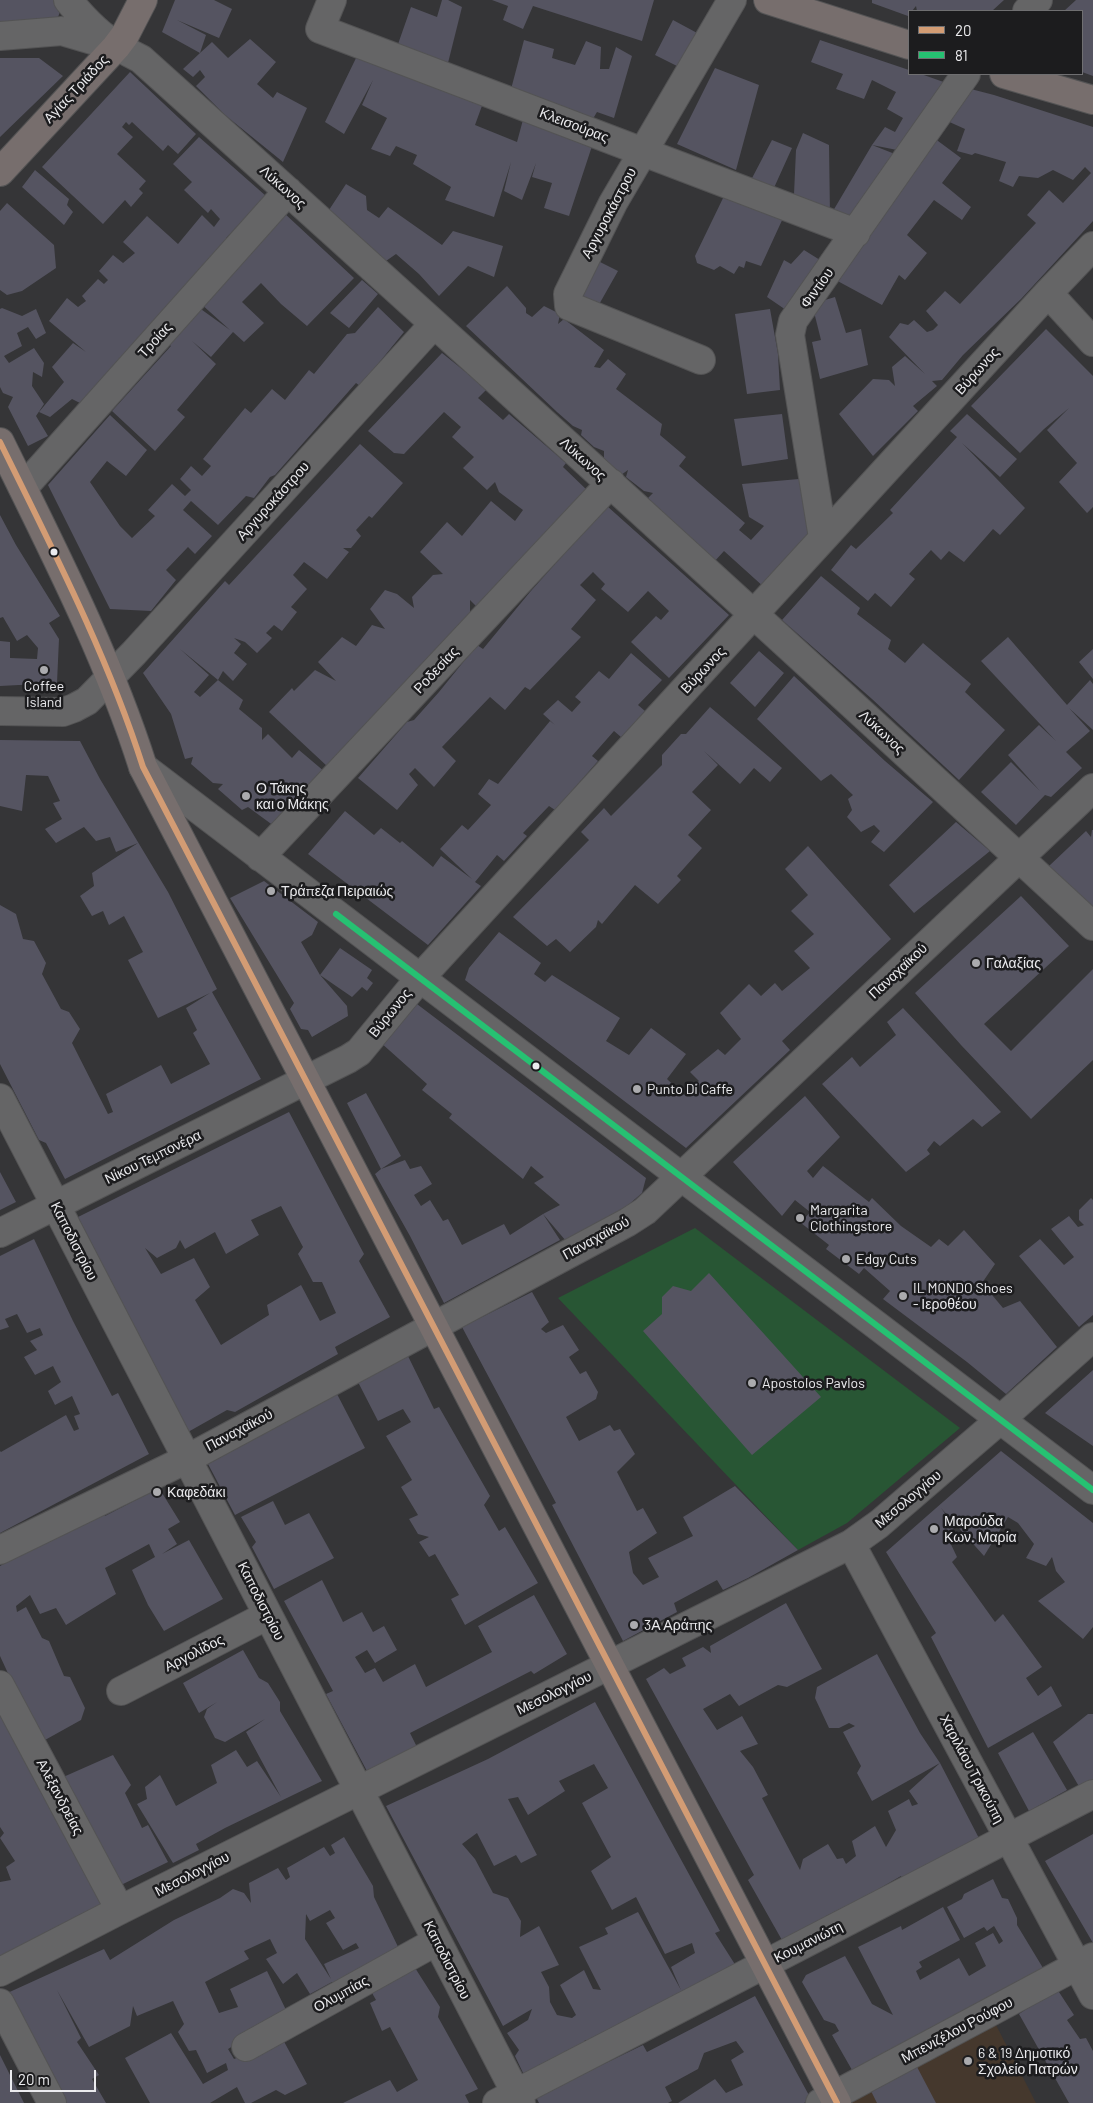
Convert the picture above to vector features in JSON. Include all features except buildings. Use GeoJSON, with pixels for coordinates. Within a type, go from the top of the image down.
{"type":"FeatureCollection","features":[{"type":"Feature","properties":{"kind":"main road","name":"Αγίας Τριάδος"},"geometry":{"type":"LineString","coordinates":[[0,172],[116,47],[125,35],[143,0]]}},
{"type":"Feature","properties":{"kind":"main road"},"geometry":{"type":"LineString","coordinates":[[768,0],[908,45]]}},
{"type":"Feature","properties":{"kind":"main road"},"geometry":{"type":"LineString","coordinates":[[1007,75],[1093,100]]}},
{"type":"Feature","properties":{"kind":"main road"},"geometry":{"type":"LineString","coordinates":[[0,442],[63,571],[112,678],[143,767],[765,1964],[830,2101]]}},
{"type":"Feature","properties":{"kind":"street","name":"Λύκωνος"},"geometry":{"type":"LineString","coordinates":[[68,0],[88,24],[116,47],[141,59],[288,191],[611,483],[1093,926]]}},
{"type":"Feature","properties":{"kind":"street","name":"Κλεισούρας"},"geometry":{"type":"LineString","coordinates":[[332,0],[320,29],[856,233]]}},
{"type":"Feature","properties":{"kind":"street","name":"Αργυροκάστρου"},"geometry":{"type":"LineString","coordinates":[[701,360],[569,306],[568,294],[574,278],[613,203],[732,0]]}},
{"type":"Feature","properties":{"kind":"street"},"geometry":{"type":"LineString","coordinates":[[1027,10],[1038,0]]}},
{"type":"Feature","properties":{"kind":"street"},"geometry":{"type":"LineString","coordinates":[[0,36],[62,31],[116,47]]}},
{"type":"Feature","properties":{"kind":"street","name":"Φιντίου"},"geometry":{"type":"LineString","coordinates":[[823,538],[790,335],[793,321],[965,75]]}},
{"type":"Feature","properties":{"kind":"street","name":"Τροίας"},"geometry":{"type":"LineString","coordinates":[[22,488],[288,191]]}},
{"type":"Feature","properties":{"kind":"street","name":"Βύρωνος"},"geometry":{"type":"LineString","coordinates":[[306,1081],[359,1052],[420,978],[1093,246]]}},
{"type":"Feature","properties":{"kind":"street"},"geometry":{"type":"LineString","coordinates":[[1048,293],[1093,342]]}},
{"type":"Feature","properties":{"kind":"street","name":"Αργυροκάστρου"},"geometry":{"type":"LineString","coordinates":[[0,711],[63,712],[87,701],[112,678],[434,324]]}},
{"type":"Feature","properties":{"kind":"street","name":"Ροδεσίας"},"geometry":{"type":"LineString","coordinates":[[260,857],[611,483]]}},
{"type":"Feature","properties":{"kind":"street"},"geometry":{"type":"LineString","coordinates":[[143,767],[1093,1490]]}},
{"type":"Feature","properties":{"kind":"street","name":"Παναχαϊκού"},"geometry":{"type":"LineString","coordinates":[[0,1550],[187,1459],[628,1222],[645,1211],[1093,788]]}},
{"type":"Feature","properties":{"kind":"street","name":"Νίκου Τεμπονέρα"},"geometry":{"type":"LineString","coordinates":[[0,1233],[306,1081]]}},
{"type":"Feature","properties":{"kind":"street","name":"Καποδιστρίου"},"geometry":{"type":"LineString","coordinates":[[0,1098],[437,1941],[512,2100]]}},
{"type":"Feature","properties":{"kind":"street","name":"Μεσολογγίου"},"geometry":{"type":"LineString","coordinates":[[0,1972],[358,1790],[852,1544],[879,1524],[1001,1420],[1093,1337]]}},
{"type":"Feature","properties":{"kind":"street","name":"Χαριλάου Τρικούπη"},"geometry":{"type":"LineString","coordinates":[[852,1544],[1009,1838],[1085,1961],[1093,1995]]}},
{"type":"Feature","properties":{"kind":"street","name":"Αργολίδος"},"geometry":{"type":"LineString","coordinates":[[121,1691],[268,1615]]}},
{"type":"Feature","properties":{"kind":"street","name":"Αλεξανδρείας"},"geometry":{"type":"LineString","coordinates":[[0,1685],[120,1910]]}},
{"type":"Feature","properties":{"kind":"street","name":"Κουμανιώτη"},"geometry":{"type":"LineString","coordinates":[[512,2100],[765,1964],[1093,1794]]}},
{"type":"Feature","properties":{"kind":"street","name":"Ολυμπίας"},"geometry":{"type":"LineString","coordinates":[[246,2046],[437,1941]]}},
{"type":"Feature","properties":{"kind":"street","name":"Μπενιζέλου Ρούφου"},"geometry":{"type":"LineString","coordinates":[[830,2101],[1085,1961]]}},
{"type":"Feature","properties":{"kind":"street"},"geometry":{"type":"LineString","coordinates":[[0,2003],[52,2103]]}},
{"type":"Feature","properties":{"kind":"shaded area","name":"6 & 19 Δημοτικό Σχολείο Πατρών"},"geometry":{"type":"Polygon","coordinates":[[[995,2023],[1036,2103],[850,2103],[848,2098],[995,2023]]]}},
{"type":"Feature","properties":{"kind":"green space"},"geometry":{"type":"Polygon","coordinates":[[[695,1228],[960,1428],[847,1523],[798,1550],[558,1298],[695,1228]]]}},
{"type":"Feature","properties":{"kind":"transit line","name":"20"},"geometry":{"type":"LineString","coordinates":[[0,442],[96,642],[129,725],[143,767],[837,2103]]}},
{"type":"Feature","properties":{"kind":"transit line","name":"81"},"geometry":{"type":"LineString","coordinates":[[336,914],[1093,1490]]}},
{"type":"Feature","properties":{"kind":"place","name":"Coffee Island"},"geometry":{"type":"Point","coordinates":[44,670]}},
{"type":"Feature","properties":{"kind":"place","name":"Ο Τάκης και ο Μάκης"},"geometry":{"type":"Point","coordinates":[246,796]}},
{"type":"Feature","properties":{"kind":"place","name":"Τράπεζα Πειραιώς"},"geometry":{"type":"Point","coordinates":[271,891]}},
{"type":"Feature","properties":{"kind":"place","name":"Γαλαξίας"},"geometry":{"type":"Point","coordinates":[976,963]}},
{"type":"Feature","properties":{"kind":"place","name":"Punto Di Caffe"},"geometry":{"type":"Point","coordinates":[637,1089]}},
{"type":"Feature","properties":{"kind":"place","name":"Margarita Clothingstore"},"geometry":{"type":"Point","coordinates":[800,1218]}},
{"type":"Feature","properties":{"kind":"place","name":"Edgy Cuts"},"geometry":{"type":"Point","coordinates":[846,1259]}},
{"type":"Feature","properties":{"kind":"place","name":"IL MONDO Shoes - Ιεροθέου"},"geometry":{"type":"Point","coordinates":[903,1296]}},
{"type":"Feature","properties":{"kind":"place","name":"Apostolos Pavlos"},"geometry":{"type":"Point","coordinates":[752,1383]}},
{"type":"Feature","properties":{"kind":"place","name":"Καφεδάκι"},"geometry":{"type":"Point","coordinates":[157,1492]}},
{"type":"Feature","properties":{"kind":"place","name":"Μαρούδα Κων. Μαρία"},"geometry":{"type":"Point","coordinates":[934,1529]}},
{"type":"Feature","properties":{"kind":"place","name":"3Α Αράπης"},"geometry":{"type":"Point","coordinates":[634,1625]}},
{"type":"Feature","properties":{"kind":"place","name":"6 & 19 Δημοτικό Σχολείο Πατρών"},"geometry":{"type":"Point","coordinates":[968,2061]}}]}
